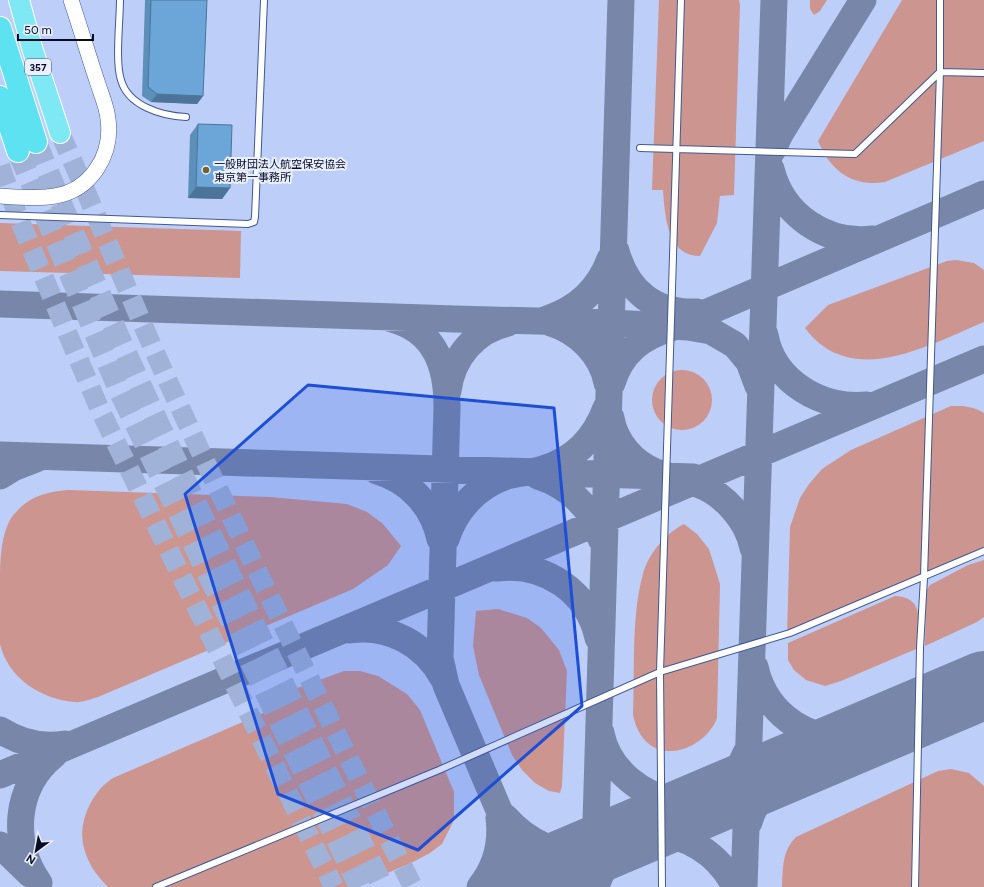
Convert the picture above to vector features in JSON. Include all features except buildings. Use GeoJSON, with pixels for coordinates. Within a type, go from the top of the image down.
{"type":"FeatureCollection","features":[{"type":"Feature","properties":{"kind":"highway","name":"357"},"geometry":{"type":"LineString","coordinates":[[19,0],[60,134]]}},
{"type":"Feature","properties":{"kind":"highway"},"geometry":{"type":"LineString","coordinates":[[0,28],[27,146],[0,97]]}},
{"type":"Feature","properties":{"kind":"street"},"geometry":{"type":"LineString","coordinates":[[0,196],[55,196],[74,189],[88,180],[96,171],[108,146],[108,119],[71,0]]}},
{"type":"Feature","properties":{"kind":"lane"},"geometry":{"type":"LineString","coordinates":[[120,0],[119,65],[121,80],[130,96],[151,110],[172,116],[186,117]]}},
{"type":"Feature","properties":{"kind":"lane"},"geometry":{"type":"LineString","coordinates":[[0,215],[248,224],[254,222],[259,148],[264,0]]}},
{"type":"Feature","properties":{"kind":"lane"},"geometry":{"type":"LineString","coordinates":[[662,887],[660,672],[681,0]]}},
{"type":"Feature","properties":{"kind":"lane"},"geometry":{"type":"LineString","coordinates":[[915,887],[920,648],[924,577],[940,72],[940,0]]}},
{"type":"Feature","properties":{"kind":"lane"},"geometry":{"type":"LineString","coordinates":[[640,148],[855,154],[940,72],[984,73]]}},
{"type":"Feature","properties":{"kind":"lane"},"geometry":{"type":"LineString","coordinates":[[156,887],[439,770],[660,672],[790,633],[984,551]]}},
{"type":"Feature","properties":{"kind":"highlighted area"},"geometry":{"type":"Polygon","coordinates":[[[308,385],[554,408],[582,706],[418,850],[278,794],[185,494],[308,385]]]}},
{"type":"Feature","properties":{"kind":"shaded area"},"geometry":{"type":"Polygon","coordinates":[[[659,0],[739,0],[740,5],[734,195],[720,196],[717,223],[700,256],[689,254],[674,242],[667,222],[663,190],[652,190],[659,0]]]}},
{"type":"Feature","properties":{"kind":"shaded area"},"geometry":{"type":"Polygon","coordinates":[[[810,0],[827,0],[820,11],[814,15],[810,9],[810,0]]]}},
{"type":"Feature","properties":{"kind":"shaded area"},"geometry":{"type":"Polygon","coordinates":[[[902,0],[984,0],[984,141],[885,182],[862,182],[844,175],[836,168],[823,152],[818,141],[902,0]]]}},
{"type":"Feature","properties":{"kind":"shaded area"},"geometry":{"type":"Polygon","coordinates":[[[0,223],[241,231],[240,278],[0,271],[0,223]]]}},
{"type":"Feature","properties":{"kind":"shaded area"},"geometry":{"type":"Polygon","coordinates":[[[956,260],[974,263],[984,270],[984,322],[915,350],[891,357],[867,359],[845,356],[824,346],[805,328],[828,305],[947,261],[956,260]]]}},
{"type":"Feature","properties":{"kind":"shaded area"},"geometry":{"type":"Polygon","coordinates":[[[682,370],[699,375],[707,383],[712,400],[707,417],[699,425],[682,430],[665,425],[657,417],[652,400],[657,383],[665,375],[682,370]]]}},
{"type":"Feature","properties":{"kind":"shaded area"},"geometry":{"type":"Polygon","coordinates":[[[951,406],[968,407],[984,413],[984,552],[787,635],[790,527],[800,498],[809,484],[822,469],[851,450],[951,406]]]}},
{"type":"Feature","properties":{"kind":"shaded area"},"geometry":{"type":"Polygon","coordinates":[[[69,490],[270,497],[347,504],[367,512],[383,524],[401,546],[388,565],[353,589],[98,697],[80,702],[62,700],[38,691],[28,685],[18,677],[4,656],[0,644],[0,570],[1,551],[7,526],[17,511],[30,500],[44,494],[69,490]]]}},
{"type":"Feature","properties":{"kind":"shaded area"},"geometry":{"type":"Polygon","coordinates":[[[684,524],[697,534],[709,549],[720,584],[717,718],[706,735],[698,742],[678,750],[668,751],[658,749],[649,744],[638,731],[634,719],[635,625],[639,590],[645,566],[653,552],[664,539],[684,524]]]}},
{"type":"Feature","properties":{"kind":"shaded area"},"geometry":{"type":"Polygon","coordinates":[[[984,560],[984,617],[977,622],[925,646],[926,591],[930,585],[968,565],[984,560]]]}},
{"type":"Feature","properties":{"kind":"shaded area"},"geometry":{"type":"Polygon","coordinates":[[[895,596],[905,598],[912,602],[916,607],[919,623],[916,649],[841,681],[825,686],[806,680],[794,670],[788,660],[788,643],[895,596]]]}},
{"type":"Feature","properties":{"kind":"shaded area"},"geometry":{"type":"Polygon","coordinates":[[[498,609],[527,618],[541,628],[559,650],[567,671],[562,786],[560,793],[549,791],[535,783],[522,770],[512,755],[479,675],[473,646],[476,611],[498,609]]]}},
{"type":"Feature","properties":{"kind":"shaded area"},"geometry":{"type":"Polygon","coordinates":[[[344,671],[360,671],[378,676],[407,694],[420,710],[454,792],[454,820],[442,844],[430,853],[413,862],[355,887],[108,887],[100,879],[90,864],[82,838],[88,808],[105,784],[113,778],[282,705],[278,695],[344,671]]]}},
{"type":"Feature","properties":{"kind":"shaded area"},"geometry":{"type":"Polygon","coordinates":[[[951,769],[969,773],[984,786],[984,887],[782,887],[784,860],[791,842],[796,837],[938,771],[951,769]]]}},
{"type":"Feature","properties":{"kind":"taxiway"},"geometry":{"type":"LineString","coordinates":[[594,887],[621,0]]}},
{"type":"Feature","properties":{"kind":"taxiway"},"geometry":{"type":"LineString","coordinates":[[744,887],[774,0]]}},
{"type":"Feature","properties":{"kind":"taxiway"},"geometry":{"type":"LineString","coordinates":[[772,151],[780,134],[863,0]]}},
{"type":"Feature","properties":{"kind":"taxiway"},"geometry":{"type":"LineString","coordinates":[[771,169],[785,200],[808,224],[823,232],[839,237],[856,240],[873,239]]}},
{"type":"Feature","properties":{"kind":"taxiway"},"geometry":{"type":"LineString","coordinates":[[675,326],[984,194]]}},
{"type":"Feature","properties":{"kind":"taxiway"},"geometry":{"type":"LineString","coordinates":[[616,251],[627,278],[645,297],[668,309],[682,312],[697,312]]}},
{"type":"Feature","properties":{"kind":"taxiway"},"geometry":{"type":"LineString","coordinates":[[547,319],[578,304],[600,280],[610,259]]}},
{"type":"Feature","properties":{"kind":"taxiway"},"geometry":{"type":"LineString","coordinates":[[0,304],[611,323],[688,327],[711,331],[735,345],[749,362],[758,386]]}},
{"type":"Feature","properties":{"kind":"taxiway"},"geometry":{"type":"LineString","coordinates":[[392,319],[419,332],[429,342],[436,352],[445,378],[447,407],[440,658],[446,685],[528,879],[536,887]]}},
{"type":"Feature","properties":{"kind":"taxiway"},"geometry":{"type":"LineString","coordinates":[[448,391],[454,367],[467,347],[485,332],[508,323]]}},
{"type":"Feature","properties":{"kind":"taxiway"},"geometry":{"type":"LineString","coordinates":[[551,323],[570,332],[587,346],[600,363],[607,383]]}},
{"type":"Feature","properties":{"kind":"taxiway"},"geometry":{"type":"LineString","coordinates":[[612,383],[621,363],[634,348],[650,336],[671,328]]}},
{"type":"Feature","properties":{"kind":"taxiway"},"geometry":{"type":"LineString","coordinates":[[765,335],[770,352],[778,366],[789,379],[802,390],[834,403],[867,405]]}},
{"type":"Feature","properties":{"kind":"taxiway"},"geometry":{"type":"LineString","coordinates":[[0,775],[984,359]]}},
{"type":"Feature","properties":{"kind":"taxiway"},"geometry":{"type":"LineString","coordinates":[[446,539],[456,518],[477,492],[496,480],[554,465],[574,454],[596,429],[606,408]]}},
{"type":"Feature","properties":{"kind":"taxiway"},"geometry":{"type":"LineString","coordinates":[[611,418],[616,435],[626,451],[640,463],[661,474],[689,481],[709,489],[726,502],[741,519],[753,548]]}},
{"type":"Feature","properties":{"kind":"taxiway"},"geometry":{"type":"LineString","coordinates":[[0,455],[693,477]]}},
{"type":"Feature","properties":{"kind":"taxiway"},"geometry":{"type":"LineString","coordinates":[[0,476],[13,468],[36,459]]}},
{"type":"Feature","properties":{"kind":"taxiway"},"geometry":{"type":"LineString","coordinates":[[377,471],[389,475],[399,481],[418,496],[432,516],[440,539]]}},
{"type":"Feature","properties":{"kind":"taxiway"},"geometry":{"type":"LineString","coordinates":[[538,476],[559,485],[577,499],[592,517],[601,539]]}},
{"type":"Feature","properties":{"kind":"taxiway"},"geometry":{"type":"LineString","coordinates":[[497,568],[514,567],[531,570],[547,575],[561,583],[585,606],[593,621],[598,638]]}},
{"type":"Feature","properties":{"kind":"taxiway"},"geometry":{"type":"LineString","coordinates":[[350,630],[378,630],[404,639],[416,646],[426,655],[443,678]]}},
{"type":"Feature","properties":{"kind":"taxiway"},"geometry":{"type":"LineString","coordinates":[[755,667],[761,685],[769,700],[794,724],[810,732],[827,737],[844,739],[863,737]]}},
{"type":"Feature","properties":{"kind":"taxiway"},"geometry":{"type":"LineString","coordinates":[[979,688],[984,686]]}},
{"type":"Feature","properties":{"kind":"taxiway"},"geometry":{"type":"LineString","coordinates":[[0,730],[15,738],[31,743],[48,745],[65,744]]}},
{"type":"Feature","properties":{"kind":"taxiway"},"geometry":{"type":"LineString","coordinates":[[601,733],[611,759],[629,780],[640,788],[653,794],[666,799],[686,803],[704,803],[713,799],[725,789],[746,753]]}},
{"type":"Feature","properties":{"kind":"taxiway"},"geometry":{"type":"LineString","coordinates":[[39,883],[30,867],[24,851],[21,833],[21,816],[24,799],[31,783],[41,768],[54,755]]}},
{"type":"Feature","properties":{"kind":"taxiway"},"geometry":{"type":"LineString","coordinates":[[749,822],[764,792],[789,768]]}},
{"type":"Feature","properties":{"kind":"taxiway"},"geometry":{"type":"LineString","coordinates":[[505,817],[524,834],[546,847],[557,851],[570,853],[595,850]]}},
{"type":"Feature","properties":{"kind":"taxiway"},"geometry":{"type":"LineString","coordinates":[[480,887],[486,879],[497,854],[500,836],[499,818]]}},
{"type":"Feature","properties":{"kind":"taxiway"},"geometry":{"type":"LineString","coordinates":[[596,887],[605,867],[615,852],[630,837],[639,834],[662,834],[688,841],[699,847],[720,865],[735,887]]}},
{"type":"Feature","properties":{"kind":"taxiway"},"geometry":{"type":"LineString","coordinates":[[0,845],[30,874]]}},
{"type":"Feature","properties":{"kind":"runway"},"geometry":{"type":"LineString","coordinates":[[508,887],[984,685]]}},
{"type":"Feature","properties":{"kind":"tunnel"},"geometry":{"type":"LineString","coordinates":[[60,133],[165,375],[225,504],[413,887]]}},
{"type":"Feature","properties":{"kind":"tunnel"},"geometry":{"type":"LineString","coordinates":[[36,142],[75,237],[159,425],[247,610],[383,887]]}},
{"type":"Feature","properties":{"kind":"tunnel"},"geometry":{"type":"LineString","coordinates":[[18,151],[120,392],[360,887]]}},
{"type":"Feature","properties":{"kind":"tunnel"},"geometry":{"type":"LineString","coordinates":[[0,166],[19,219],[100,410],[334,887]]}},
{"type":"Feature","properties":{"kind":"place","name":"一般財団法人航空保安協会 東京第一事務所"},"geometry":{"type":"Point","coordinates":[206,170]}}]}
